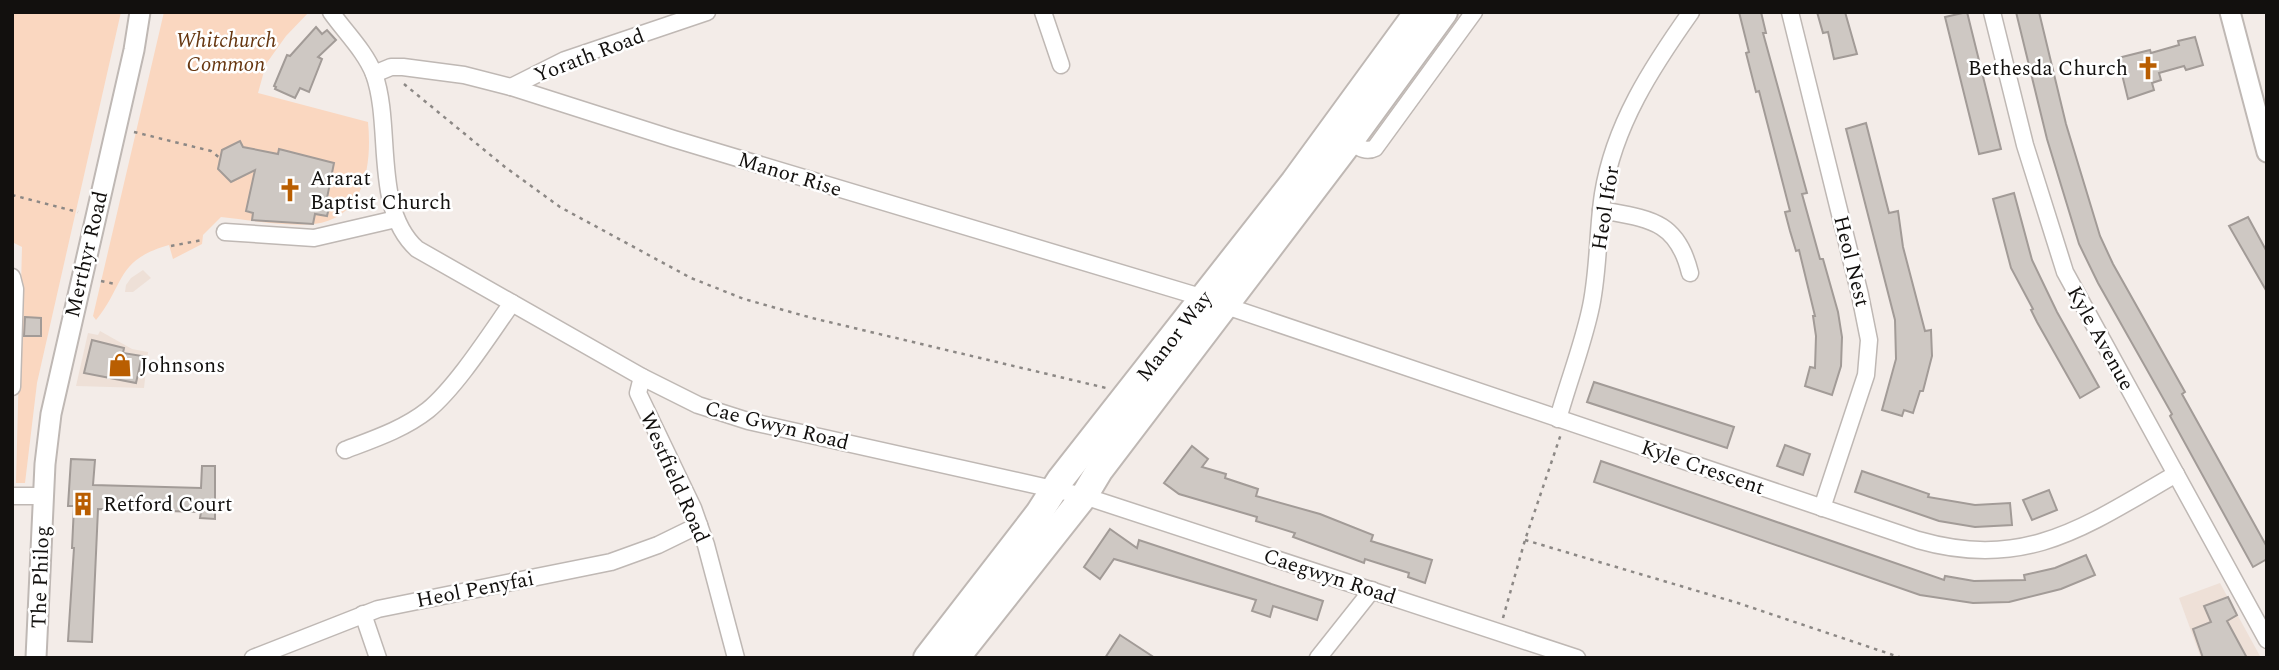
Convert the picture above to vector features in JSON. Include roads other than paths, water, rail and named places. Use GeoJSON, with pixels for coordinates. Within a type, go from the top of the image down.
{"type":"FeatureCollection","features":[{"type":"Feature","properties":{"kind":"highway","name":"Manor Way"},"geometry":{"type":"LineString","coordinates":[[956,658],[1084,496],[1318,150],[1418,12]]}},
{"type":"Feature","properties":{"kind":"highway","name":"Manor Way"},"geometry":{"type":"LineString","coordinates":[[927,658],[1039,513],[1054,489],[1350,141],[1444,12]]}},
{"type":"Feature","properties":{"kind":"street","name":"Merthyr Road"},"geometry":{"type":"LineString","coordinates":[[43,496],[55,393],[134,50],[140,12]]}},
{"type":"Feature","properties":{"kind":"street"},"geometry":{"type":"LineString","coordinates":[[331,12],[359,48],[374,74]]}},
{"type":"Feature","properties":{"kind":"street","name":"Yorath Road"},"geometry":{"type":"LineString","coordinates":[[512,87],[565,60],[707,12]]}},
{"type":"Feature","properties":{"kind":"street"},"geometry":{"type":"LineString","coordinates":[[1043,12],[1061,65]]}},
{"type":"Feature","properties":{"kind":"street"},"geometry":{"type":"LineString","coordinates":[[1350,141],[1364,150],[1375,148],[1474,12]]}},
{"type":"Feature","properties":{"kind":"street","name":"Heol Ifor"},"geometry":{"type":"LineString","coordinates":[[1560,425],[1590,312],[1601,210],[1612,156],[1624,124],[1652,70],[1691,12]]}},
{"type":"Feature","properties":{"kind":"street","name":"Heol Nest"},"geometry":{"type":"LineString","coordinates":[[1790,12],[1864,308],[1869,340],[1866,375],[1822,508]]}},
{"type":"Feature","properties":{"kind":"street","name":"Kyle Avenue"},"geometry":{"type":"LineString","coordinates":[[1992,12],[2025,145],[2059,257],[2267,640]]}},
{"type":"Feature","properties":{"kind":"street"},"geometry":{"type":"LineString","coordinates":[[2230,12],[2267,152]]}},
{"type":"Feature","properties":{"kind":"street","name":"Manor Rise"},"geometry":{"type":"LineString","coordinates":[[374,74],[391,67],[418,68],[464,75],[512,87],[674,139],[1215,302]]}},
{"type":"Feature","properties":{"kind":"street","name":"Cae Gwyn Road"},"geometry":{"type":"LineString","coordinates":[[374,74],[396,219],[407,239],[417,249],[642,377],[698,405],[735,418],[1084,496]]}},
{"type":"Feature","properties":{"kind":"street"},"geometry":{"type":"LineString","coordinates":[[1601,210],[1648,220],[1664,228],[1678,240],[1690,274]]}},
{"type":"Feature","properties":{"kind":"street"},"geometry":{"type":"LineString","coordinates":[[225,232],[314,238],[396,219]]}},
{"type":"Feature","properties":{"kind":"street"},"geometry":{"type":"LineString","coordinates":[[12,277],[15,289],[12,387]]}},
{"type":"Feature","properties":{"kind":"street","name":"Kyle Crescent"},"geometry":{"type":"LineString","coordinates":[[1215,302],[1560,425],[1944,547],[1985,551],[2027,547],[2066,534],[2176,474]]}},
{"type":"Feature","properties":{"kind":"street"},"geometry":{"type":"LineString","coordinates":[[345,450],[400,428],[428,410],[457,378],[512,303]]}},
{"type":"Feature","properties":{"kind":"street","name":"Westfield Road"},"geometry":{"type":"LineString","coordinates":[[642,377],[638,394],[699,524],[736,658]]}},
{"type":"Feature","properties":{"kind":"street"},"geometry":{"type":"LineString","coordinates":[[12,496],[43,496]]}},
{"type":"Feature","properties":{"kind":"street","name":"The Philog"},"geometry":{"type":"LineString","coordinates":[[37,658],[43,496]]}},
{"type":"Feature","properties":{"kind":"street","name":"Caegwyn Road"},"geometry":{"type":"LineString","coordinates":[[1084,496],[1372,590],[1527,650],[1577,658]]}},
{"type":"Feature","properties":{"kind":"street","name":"Heol Penyfai"},"geometry":{"type":"LineString","coordinates":[[253,658],[363,614],[393,605],[611,562],[658,545],[699,524]]}},
{"type":"Feature","properties":{"kind":"street"},"geometry":{"type":"LineString","coordinates":[[1318,658],[1372,590]]}},
{"type":"Feature","properties":{"kind":"street"},"geometry":{"type":"LineString","coordinates":[[363,614],[378,658]]}},
{"type":"Feature","properties":{"kind":"place","name":"Bethesda Church"},"geometry":{"type":"Point","coordinates":[2148,68]}},
{"type":"Feature","properties":{"kind":"place","name":"Ararat Baptist Church"},"geometry":{"type":"Point","coordinates":[290,190]}},
{"type":"Feature","properties":{"kind":"place","name":"Johnsons"},"geometry":{"type":"Point","coordinates":[120,365]}},
{"type":"Feature","properties":{"kind":"place","name":"Retford Court"},"geometry":{"type":"Point","coordinates":[83,504]}},
{"type":"Feature","properties":{"kind":"park label","name":"Whitchurch Common"},"geometry":{"type":"Point","coordinates":[226,52]}}]}
